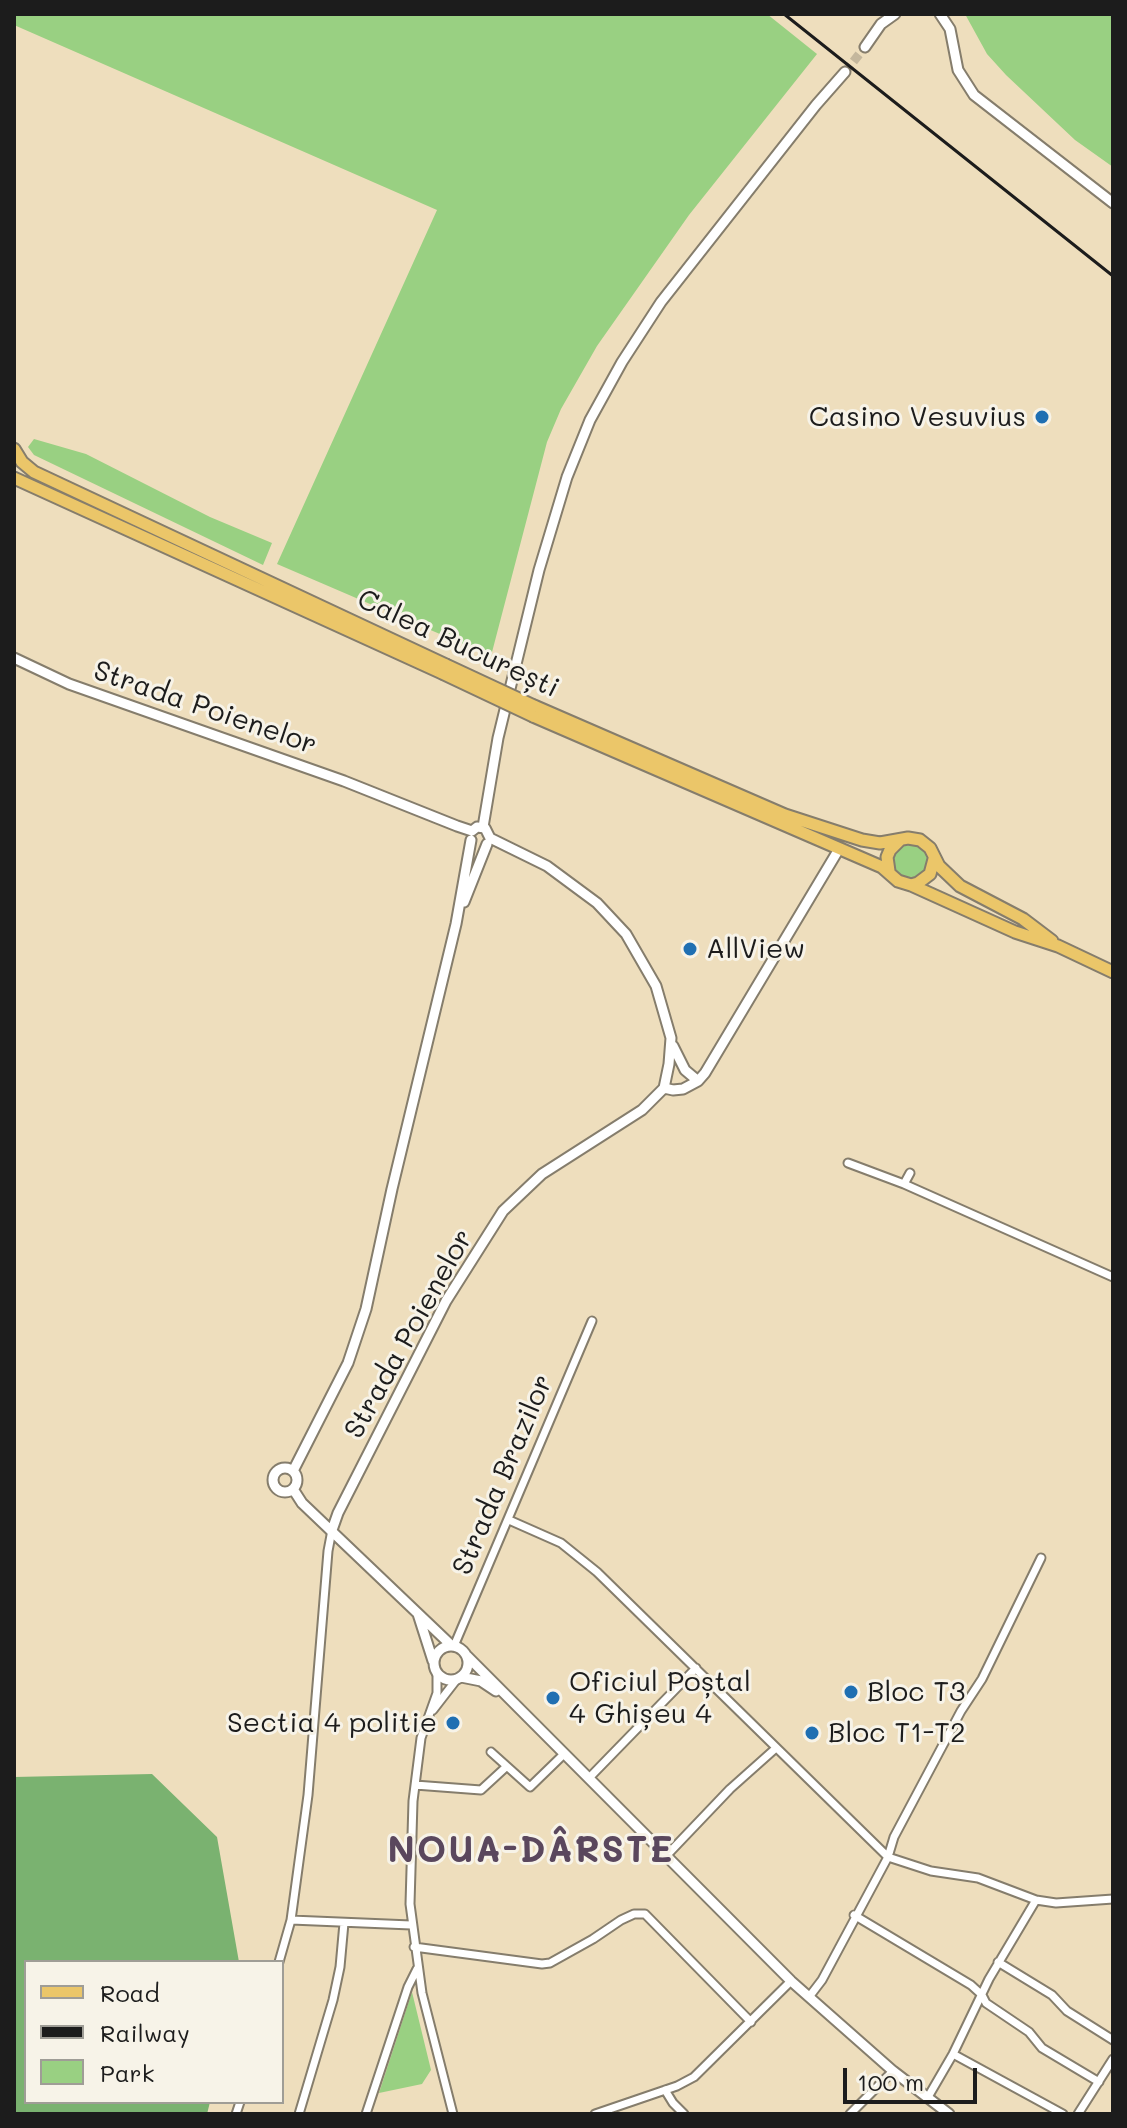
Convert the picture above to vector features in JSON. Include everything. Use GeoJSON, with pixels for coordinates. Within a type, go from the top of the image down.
{"type":"FeatureCollection","features":[{"type":"Feature","properties":{"kind":"main road","name":"Calea București"},"geometry":{"type":"LineString","coordinates":[[14,449],[22,462],[34,472],[444,669],[889,871],[898,881],[1015,932],[1058,946],[1113,972]]}},
{"type":"Feature","properties":{"kind":"main road","name":"Calea București"},"geometry":{"type":"LineString","coordinates":[[14,478],[444,669]]}},
{"type":"Feature","properties":{"kind":"main road","name":"Calea București"},"geometry":{"type":"LineString","coordinates":[[534,711],[785,815],[862,840],[880,843],[908,838],[920,840],[960,886],[1023,919],[1058,946]]}},
{"type":"Feature","properties":{"kind":"main road"},"geometry":{"type":"LineString","coordinates":[[889,871],[887,857],[894,844],[901,840]]}},
{"type":"Feature","properties":{"kind":"main road"},"geometry":{"type":"LineString","coordinates":[[911,885],[930,874],[934,859]]}},
{"type":"Feature","properties":{"kind":"street"},"geometry":{"type":"LineString","coordinates":[[865,47],[881,24],[895,14]]}},
{"type":"Feature","properties":{"kind":"street"},"geometry":{"type":"LineString","coordinates":[[940,14],[950,29],[958,70],[974,95],[1113,203]]}},
{"type":"Feature","properties":{"kind":"street"},"geometry":{"type":"LineString","coordinates":[[293,1471],[348,1363],[366,1309],[456,924],[472,836],[483,827],[498,738],[539,570],[567,477],[590,420],[622,362],[661,302],[845,72]]}},
{"type":"Feature","properties":{"kind":"street","name":"Strada Poienelor"},"geometry":{"type":"LineString","coordinates":[[14,658],[69,684],[344,781],[472,836],[478,846],[489,841],[547,866],[586,893],[607,913],[626,934],[656,986],[671,1038],[664,1088],[642,1110],[542,1174],[503,1211],[446,1301],[332,1530]]}},
{"type":"Feature","properties":{"kind":"street"},"geometry":{"type":"LineString","coordinates":[[456,924],[489,841],[488,830],[483,827]]}},
{"type":"Feature","properties":{"kind":"street"},"geometry":{"type":"LineString","coordinates":[[664,1088],[683,1089],[698,1081],[839,849]]}},
{"type":"Feature","properties":{"kind":"street"},"geometry":{"type":"LineString","coordinates":[[671,1038],[685,1070],[698,1081]]}},
{"type":"Feature","properties":{"kind":"street"},"geometry":{"type":"LineString","coordinates":[[848,1163],[904,1184],[1113,1277]]}},
{"type":"Feature","properties":{"kind":"street"},"geometry":{"type":"LineString","coordinates":[[904,1184],[910,1173]]}},
{"type":"Feature","properties":{"kind":"street","name":"Strada Brazilor"},"geometry":{"type":"LineString","coordinates":[[453,1646],[592,1321]]}},
{"type":"Feature","properties":{"kind":"street"},"geometry":{"type":"LineString","coordinates":[[280,1469],[293,1471],[297,1480],[293,1489],[286,1492],[279,1490],[273,1481],[280,1469]]}},
{"type":"Feature","properties":{"kind":"street"},"geometry":{"type":"LineString","coordinates":[[293,1489],[302,1503],[467,1656],[791,1981],[893,2071],[949,2114]]}},
{"type":"Feature","properties":{"kind":"street"},"geometry":{"type":"LineString","coordinates":[[509,1520],[578,1554],[888,1857],[931,1871],[978,1878],[1036,1900],[1056,1903],[1113,1899]]}},
{"type":"Feature","properties":{"kind":"street"},"geometry":{"type":"LineString","coordinates":[[280,1960],[291,1920],[308,1795],[332,1530]]}},
{"type":"Feature","properties":{"kind":"street"},"geometry":{"type":"LineString","coordinates":[[809,1997],[822,1980],[854,1915],[888,1857],[894,1837],[961,1711],[982,1679],[1041,1558]]}},
{"type":"Feature","properties":{"kind":"street"},"geometry":{"type":"LineString","coordinates":[[417,1611],[437,1674],[437,1693],[421,1738],[415,1785],[411,1925],[417,1969],[453,2114]]}},
{"type":"Feature","properties":{"kind":"street"},"geometry":{"type":"LineString","coordinates":[[433,1662],[442,1648],[453,1646]]}},
{"type":"Feature","properties":{"kind":"street"},"geometry":{"type":"LineString","coordinates":[[427,1718],[467,1670],[467,1656]]}},
{"type":"Feature","properties":{"kind":"street"},"geometry":{"type":"LineString","coordinates":[[589,1778],[696,1668]]}},
{"type":"Feature","properties":{"kind":"street"},"geometry":{"type":"LineString","coordinates":[[437,1674],[446,1680],[481,1681],[508,1699]]}},
{"type":"Feature","properties":{"kind":"street"},"geometry":{"type":"LineString","coordinates":[[667,1855],[730,1789],[776,1748]]}},
{"type":"Feature","properties":{"kind":"street"},"geometry":{"type":"LineString","coordinates":[[491,1752],[530,1787],[564,1754]]}},
{"type":"Feature","properties":{"kind":"street"},"geometry":{"type":"LineString","coordinates":[[415,1785],[481,1790],[506,1767]]}},
{"type":"Feature","properties":{"kind":"street"},"geometry":{"type":"LineString","coordinates":[[928,2097],[953,2054],[998,1962],[1036,1900]]}},
{"type":"Feature","properties":{"kind":"street"},"geometry":{"type":"LineString","coordinates":[[414,1947],[550,1963],[621,1920],[634,1914],[645,1914],[751,2022]]}},
{"type":"Feature","properties":{"kind":"street"},"geometry":{"type":"LineString","coordinates":[[854,1915],[971,1985],[986,2003],[1029,2032],[1042,2048],[1099,2082]]}},
{"type":"Feature","properties":{"kind":"street"},"geometry":{"type":"LineString","coordinates":[[291,1920],[411,1925]]}},
{"type":"Feature","properties":{"kind":"street"},"geometry":{"type":"LineString","coordinates":[[299,2114],[333,2000],[344,1923]]}},
{"type":"Feature","properties":{"kind":"street"},"geometry":{"type":"LineString","coordinates":[[998,1962],[1052,1995],[1067,2011],[1113,2040]]}},
{"type":"Feature","properties":{"kind":"street"},"geometry":{"type":"LineString","coordinates":[[366,2114],[408,1987],[417,1969]]}},
{"type":"Feature","properties":{"kind":"street"},"geometry":{"type":"LineString","coordinates":[[595,2114],[694,2077],[791,1981]]}},
{"type":"Feature","properties":{"kind":"street"},"geometry":{"type":"LineString","coordinates":[[953,2054],[1063,2114]]}},
{"type":"Feature","properties":{"kind":"street"},"geometry":{"type":"LineString","coordinates":[[1078,2114],[1113,2059]]}},
{"type":"Feature","properties":{"kind":"street"},"geometry":{"type":"LineString","coordinates":[[850,2114],[893,2071]]}},
{"type":"Feature","properties":{"kind":"street"},"geometry":{"type":"LineString","coordinates":[[665,2090],[684,2114]]}},
{"type":"Feature","properties":{"kind":"green space"},"geometry":{"type":"Polygon","coordinates":[[[14,14],[767,14],[817,54],[689,215],[597,346],[561,409],[547,442],[491,656],[277,564],[437,210],[14,25],[14,14]]]}},
{"type":"Feature","properties":{"kind":"green space"},"geometry":{"type":"Polygon","coordinates":[[[965,14],[1113,14],[1113,167],[1075,140],[1006,75],[987,54],[965,14]]]}},
{"type":"Feature","properties":{"kind":"green space"},"geometry":{"type":"Polygon","coordinates":[[[34,439],[86,454],[210,517],[272,543],[263,565],[34,455],[28,447],[34,439]]]}},
{"type":"Feature","properties":{"kind":"green space"},"geometry":{"type":"Polygon","coordinates":[[[910,843],[923,848],[928,861],[923,874],[910,879],[897,874],[892,861],[897,848],[910,843]]]}},
{"type":"Feature","properties":{"kind":"green space"},"geometry":{"type":"Polygon","coordinates":[[[152,1774],[217,1837],[239,1960],[24,1960],[24,2104],[210,2104],[207,2114],[14,2114],[14,1777],[152,1774]]]}},
{"type":"Feature","properties":{"kind":"green space"},"geometry":{"type":"Polygon","coordinates":[[[412,1992],[431,2070],[422,2084],[379,2093],[412,1992]]]}},
{"type":"Feature","properties":{"kind":"tunnel"},"geometry":{"type":"LineString","coordinates":[[845,72],[865,47]]}},
{"type":"Feature","properties":{"kind":"railway"},"geometry":{"type":"LineString","coordinates":[[784,14],[1113,276]]}},
{"type":"Feature","properties":{"kind":"place","name":"Casino Vesuvius"},"geometry":{"type":"Point","coordinates":[1042,417]}},
{"type":"Feature","properties":{"kind":"place","name":"AllView"},"geometry":{"type":"Point","coordinates":[690,949]}},
{"type":"Feature","properties":{"kind":"place","name":"Bloc T3"},"geometry":{"type":"Point","coordinates":[851,1692]}},
{"type":"Feature","properties":{"kind":"place","name":"Oficiul Poștal 4 Ghișeu 4"},"geometry":{"type":"Point","coordinates":[553,1698]}},
{"type":"Feature","properties":{"kind":"place","name":"Sectia 4 politie"},"geometry":{"type":"Point","coordinates":[453,1723]}},
{"type":"Feature","properties":{"kind":"place","name":"Bloc T1-T2"},"geometry":{"type":"Point","coordinates":[812,1733]}},
{"type":"Feature","properties":{"kind":"district","name":"NOUA-DÂRSTE"},"geometry":{"type":"Point","coordinates":[531,1851]}}]}
